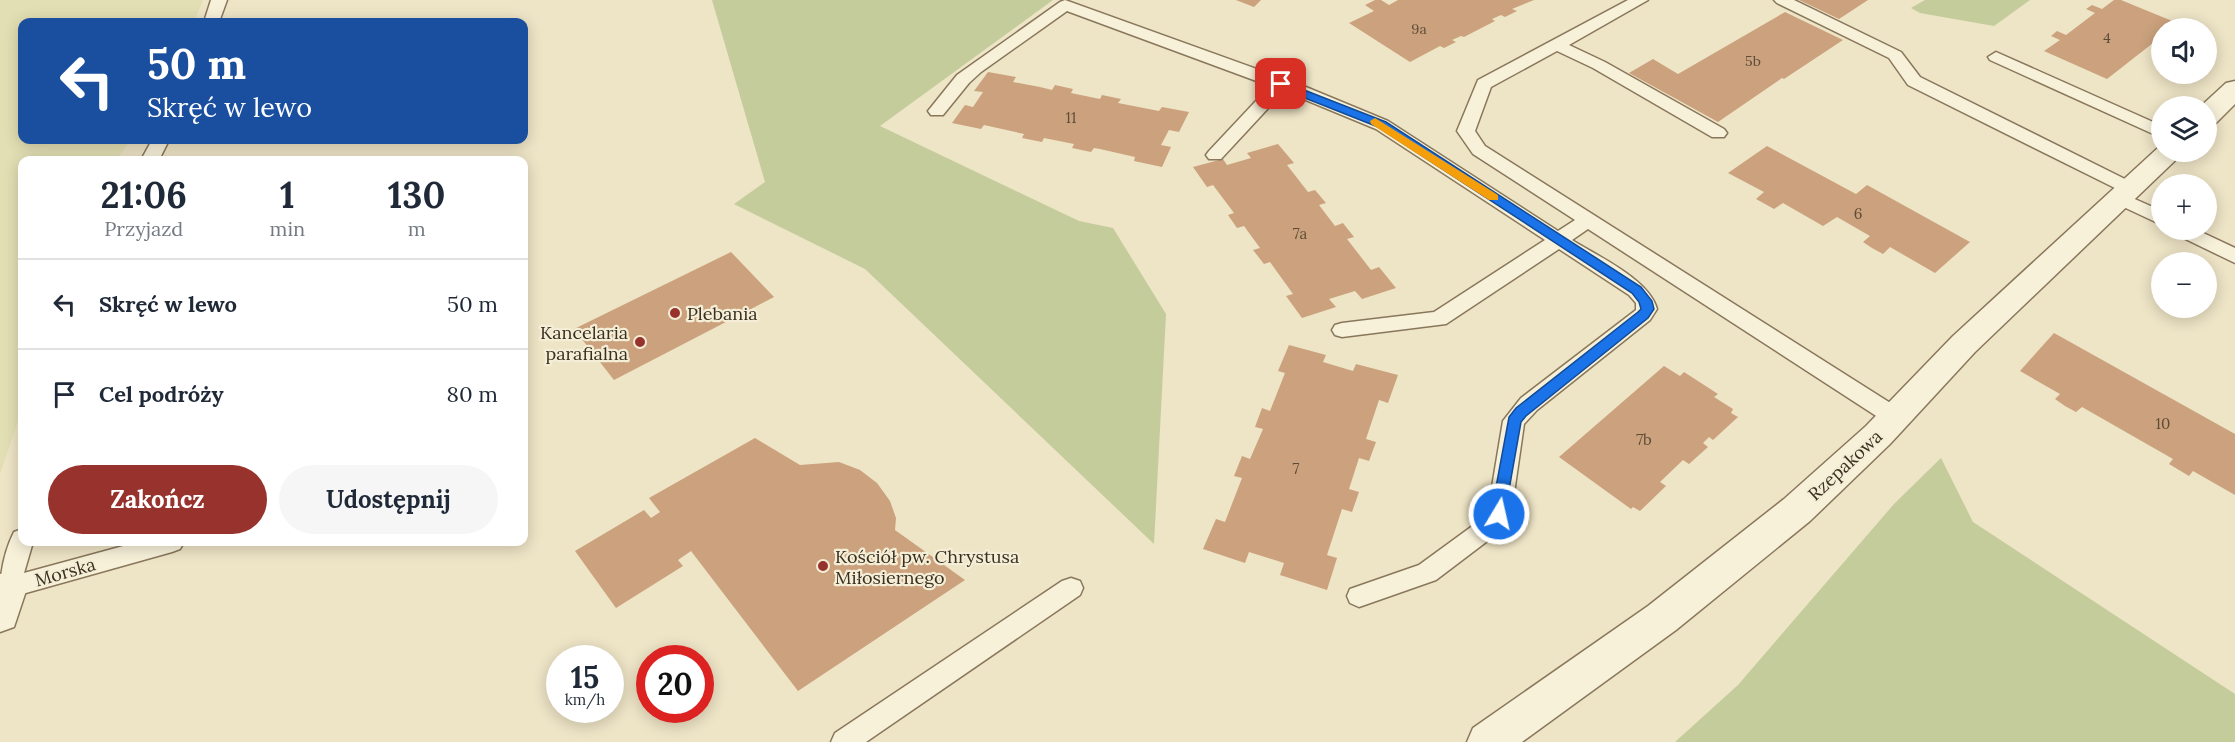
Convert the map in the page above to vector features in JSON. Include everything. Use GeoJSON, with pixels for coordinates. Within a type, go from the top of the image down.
{"type":"FeatureCollection","features":[{"type":"Feature","properties":{"kind":"street"},"geometry":{"type":"LineString","coordinates":[[2217,106],[2235,89]]}},
{"type":"Feature","properties":{"kind":"street","name":"Rzepakowa"},"geometry":{"type":"LineString","coordinates":[[1488,742],[1662,618],[1797,510],[1896,417],[1964,344],[2160,162]]}},
{"type":"Feature","properties":{"kind":"lane"},"geometry":{"type":"LineString","coordinates":[[213,18],[219,0]]}},
{"type":"Feature","properties":{"kind":"lane"},"geometry":{"type":"LineString","coordinates":[[1640,0],[1484,84],[1466,131],[1479,150],[1896,417]]}},
{"type":"Feature","properties":{"kind":"lane"},"geometry":{"type":"LineString","coordinates":[[1782,0],[1895,55],[1914,81],[2126,194],[2151,211]]}},
{"type":"Feature","properties":{"kind":"lane"},"geometry":{"type":"LineString","coordinates":[[936,111],[975,69],[1069,2],[1382,125],[1636,290],[1645,301],[1647,309],[1621,333],[1521,412],[1514,421],[1499,514],[1490,526],[1427,573],[1359,596]]}},
{"type":"Feature","properties":{"kind":"lane"},"geometry":{"type":"LineString","coordinates":[[1557,45],[1599,65],[1718,133]]}},
{"type":"Feature","properties":{"kind":"lane"},"geometry":{"type":"LineString","coordinates":[[1996,57],[2151,128]]}},
{"type":"Feature","properties":{"kind":"lane"},"geometry":{"type":"LineString","coordinates":[[1215,155],[1281,84]]}},
{"type":"Feature","properties":{"kind":"lane"},"geometry":{"type":"LineString","coordinates":[[1342,330],[1439,319],[1588,220]]}},
{"type":"Feature","properties":{"kind":"lane"},"geometry":{"type":"LineString","coordinates":[[2202,240],[2235,256]]}},
{"type":"Feature","properties":{"kind":"lane","name":"Morska"},"geometry":{"type":"LineString","coordinates":[[4,602],[20,546]]}},
{"type":"Feature","properties":{"kind":"lane","name":"Morska"},"geometry":{"type":"LineString","coordinates":[[4,602],[161,546]]}},
{"type":"Feature","properties":{"kind":"lane"},"geometry":{"type":"LineString","coordinates":[[844,742],[1071,588]]}},
{"type":"Feature","properties":{"kind":"shaded area"},"geometry":{"type":"Polygon","coordinates":[[[0,0],[203,0],[196,18],[18,18],[18,144],[127,144],[120,156],[18,156],[18,421],[0,474],[0,0]]]}},
{"type":"Feature","properties":{"kind":"green space"},"geometry":{"type":"Polygon","coordinates":[[[712,0],[1053,0],[880,126],[1079,221],[1113,228],[1166,314],[1154,544],[865,269],[734,204],[765,182],[712,0]]]}},
{"type":"Feature","properties":{"kind":"green space"},"geometry":{"type":"Polygon","coordinates":[[[1925,0],[2030,0],[1994,26],[1920,13],[1911,8],[1925,0]]]}},
{"type":"Feature","properties":{"kind":"green space"},"geometry":{"type":"Polygon","coordinates":[[[1941,458],[1973,522],[2235,694],[2235,742],[1675,742],[1738,685],[1894,504],[1941,458]]]}},
{"type":"Feature","properties":{"kind":"building"},"geometry":{"type":"Polygon","coordinates":[[[1236,0],[1261,0],[1254,7],[1236,0]]]}},
{"type":"Feature","properties":{"kind":"building"},"geometry":{"type":"Polygon","coordinates":[[[1381,0],[1389,5],[1398,0],[1534,0],[1512,9],[1517,11],[1505,17],[1501,15],[1492,19],[1495,21],[1464,37],[1452,40],[1456,42],[1444,48],[1440,46],[1410,62],[1349,23],[1374,11],[1365,5],[1381,0]]]}},
{"type":"Feature","properties":{"kind":"building"},"geometry":{"type":"Polygon","coordinates":[[[1799,0],[1868,0],[1839,19],[1799,0]]]}},
{"type":"Feature","properties":{"kind":"building"},"geometry":{"type":"Polygon","coordinates":[[[2114,0],[2121,0],[2165,18],[2151,18],[2151,45],[2107,79],[2044,51],[2060,40],[2051,36],[2057,31],[2066,35],[2095,13],[2086,9],[2092,5],[2102,9],[2114,0]]]}},
{"type":"Feature","properties":{"kind":"building"},"geometry":{"type":"Polygon","coordinates":[[[1785,12],[1843,40],[1718,122],[1629,73],[1653,59],[1678,74],[1785,12]]]}},
{"type":"Feature","properties":{"kind":"building"},"geometry":{"type":"Polygon","coordinates":[[[988,72],[1016,77],[1013,82],[1052,90],[1055,85],[1073,89],[1071,93],[1100,99],[1102,95],[1121,99],[1118,103],[1159,111],[1162,107],[1189,112],[1179,132],[1169,130],[1161,145],[1171,147],[1162,167],[1134,161],[1135,157],[1100,149],[1094,148],[1091,152],[1072,148],[1074,144],[1044,138],[1042,142],[1022,138],[1024,134],[984,125],[981,129],[952,123],[965,105],[973,107],[983,92],[974,91],[988,72]]]}},
{"type":"Feature","properties":{"kind":"building"},"geometry":{"type":"Polygon","coordinates":[[[1278,144],[1294,163],[1287,165],[1308,192],[1315,190],[1326,203],[1319,205],[1335,226],[1343,223],[1354,237],[1347,239],[1371,270],[1379,267],[1396,288],[1362,299],[1355,291],[1329,299],[1336,307],[1302,318],[1286,296],[1293,294],[1270,262],[1264,264],[1253,250],[1260,248],[1244,226],[1237,228],[1228,215],[1234,213],[1213,185],[1207,187],[1193,167],[1223,159],[1227,165],[1251,158],[1247,153],[1278,144]]]}},
{"type":"Feature","properties":{"kind":"building"},"geometry":{"type":"Polygon","coordinates":[[[1767,146],[1856,194],[1867,185],[1970,242],[1935,273],[1890,247],[1883,254],[1872,248],[1863,242],[1870,236],[1837,217],[1823,226],[1783,203],[1774,209],[1756,199],[1764,192],[1728,173],[1767,146]]]}},
{"type":"Feature","properties":{"kind":"building","name":"Plebania"},"geometry":{"type":"Polygon","coordinates":[[[731,252],[774,297],[614,380],[574,329],[731,252]]]}},
{"type":"Feature","properties":{"kind":"building"},"geometry":{"type":"Polygon","coordinates":[[[2054,333],[2235,434],[2235,495],[2193,471],[2189,476],[2169,464],[2173,459],[2082,407],[2076,412],[2065,406],[2055,399],[2060,394],[2020,371],[2054,333]]]}},
{"type":"Feature","properties":{"kind":"building"},"geometry":{"type":"Polygon","coordinates":[[[1289,345],[1326,355],[1323,362],[1353,371],[1356,364],[1398,375],[1388,403],[1379,400],[1366,439],[1376,442],[1369,461],[1359,458],[1349,489],[1359,492],[1352,512],[1342,509],[1327,555],[1337,558],[1327,590],[1280,575],[1284,563],[1249,552],[1245,563],[1203,549],[1216,519],[1225,522],[1242,478],[1234,476],[1242,456],[1250,459],[1263,429],[1255,427],[1262,408],[1270,411],[1285,373],[1278,371],[1289,345]]]}},
{"type":"Feature","properties":{"kind":"building"},"geometry":{"type":"Polygon","coordinates":[[[1664,366],[1680,376],[1684,372],[1718,394],[1714,397],[1733,409],[1731,413],[1738,417],[1713,440],[1709,437],[1703,443],[1708,447],[1689,464],[1683,460],[1660,482],[1666,486],[1640,511],[1633,507],[1631,509],[1559,457],[1664,366]]]}},
{"type":"Feature","properties":{"kind":"building","name":"Kościół pw. Chrystusa Miłosiernego"},"geometry":{"type":"Polygon","coordinates":[[[755,438],[800,465],[839,462],[860,470],[877,483],[890,501],[896,518],[895,530],[965,580],[798,691],[691,551],[678,560],[683,566],[616,608],[575,551],[644,510],[651,518],[660,512],[649,498],[755,438]]]}},
{"type":"Feature","properties":{"kind":"slow traffic"},"geometry":{"type":"LineString","coordinates":[[1375,121],[1493,198]]}},
{"type":"Feature","properties":{"kind":"place","name":"Plebania"},"geometry":{"type":"Point","coordinates":[675,313]}},
{"type":"Feature","properties":{"kind":"place","name":"Kancelaria parafialna"},"geometry":{"type":"Point","coordinates":[640,342]}},
{"type":"Feature","properties":{"kind":"place","name":"Kościół pw. Chrystusa Miłosiernego"},"geometry":{"type":"Point","coordinates":[823,566]}},
{"type":"Feature","properties":{"kind":"route"},"geometry":{"type":"LineString","coordinates":[[1281,84],[1382,125],[1636,290],[1645,301],[1647,309],[1643,315],[1529,404],[1514,421],[1499,514]]}}]}
